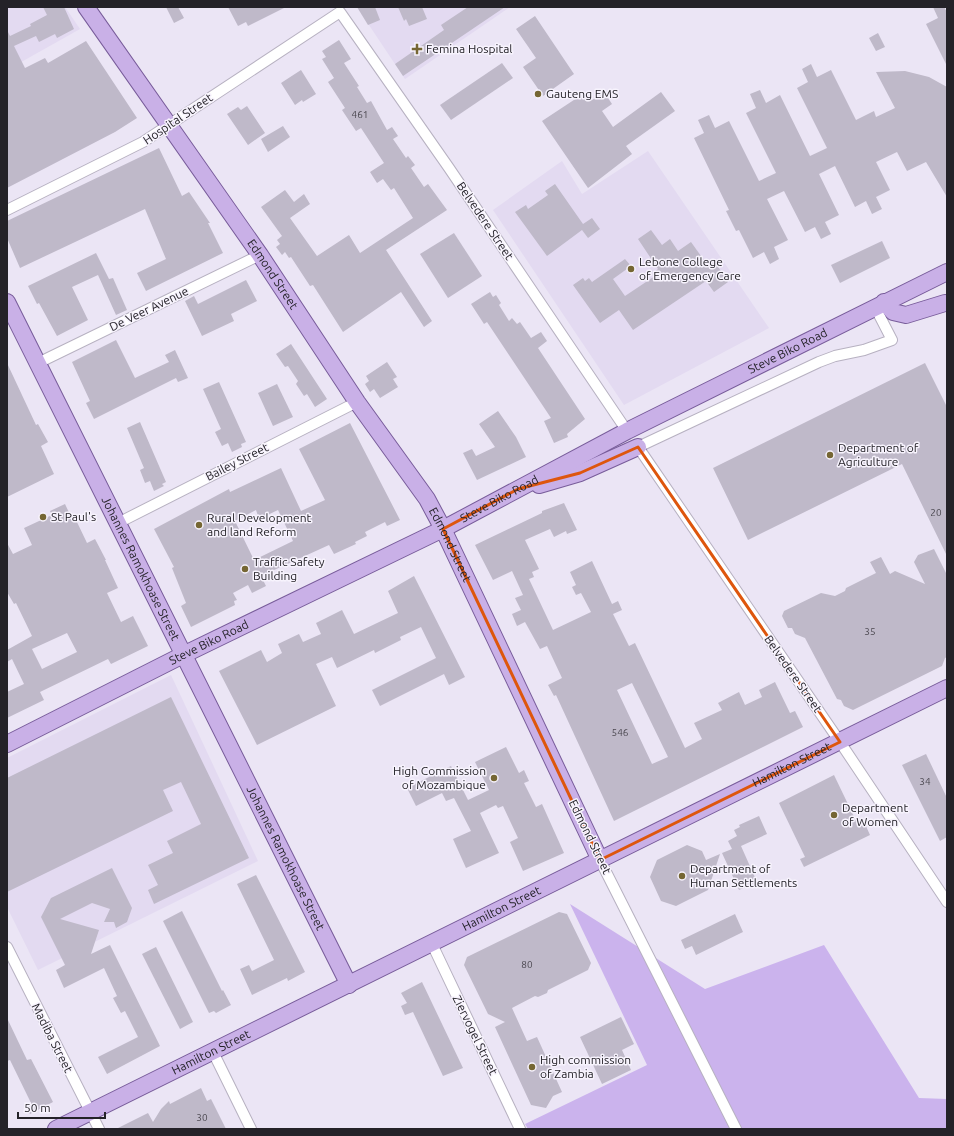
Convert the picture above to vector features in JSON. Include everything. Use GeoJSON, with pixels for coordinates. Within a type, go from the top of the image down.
{"type":"FeatureCollection","features":[{"type":"Feature","properties":{"kind":"main road","name":"Edmond Street"},"geometry":{"type":"LineString","coordinates":[[86,7],[168,126],[260,255],[357,402],[427,500],[443,529],[600,860]]}},
{"type":"Feature","properties":{"kind":"main road","name":"Steve Biko Road"},"geometry":{"type":"LineString","coordinates":[[7,744],[183,655],[443,529],[627,432],[880,304],[947,272]]}},
{"type":"Feature","properties":{"kind":"main road","name":"Johannes Ramokhoase Street"},"geometry":{"type":"LineString","coordinates":[[7,302],[349,985]]}},
{"type":"Feature","properties":{"kind":"main road"},"geometry":{"type":"LineString","coordinates":[[880,304],[893,312],[906,315],[945,303]]}},
{"type":"Feature","properties":{"kind":"main road"},"geometry":{"type":"LineString","coordinates":[[518,489],[557,481],[580,474],[638,447]]}},
{"type":"Feature","properties":{"kind":"main road","name":"Hamilton Street"},"geometry":{"type":"LineString","coordinates":[[56,1129],[947,688]]}},
{"type":"Feature","properties":{"kind":"street","name":"Hospital Street"},"geometry":{"type":"LineString","coordinates":[[7,210],[144,142],[340,12]]}},
{"type":"Feature","properties":{"kind":"street","name":"Belvedere Street"},"geometry":{"type":"LineString","coordinates":[[340,12],[449,168],[627,432]]}},
{"type":"Feature","properties":{"kind":"street","name":"De Veer Avenue"},"geometry":{"type":"LineString","coordinates":[[38,363],[260,255]]}},
{"type":"Feature","properties":{"kind":"street"},"geometry":{"type":"LineString","coordinates":[[638,447],[819,362],[835,356],[864,350],[892,340],[880,304]]}},
{"type":"Feature","properties":{"kind":"street","name":"Bailey Street"},"geometry":{"type":"LineString","coordinates":[[118,523],[357,402]]}},
{"type":"Feature","properties":{"kind":"street","name":"Belvedere Street"},"geometry":{"type":"LineString","coordinates":[[638,447],[840,742],[947,902]]}},
{"type":"Feature","properties":{"kind":"street","name":"Edmond Street"},"geometry":{"type":"LineString","coordinates":[[600,860],[736,1129]]}},
{"type":"Feature","properties":{"kind":"street","name":"Ziervogel Street"},"geometry":{"type":"LineString","coordinates":[[432,944],[520,1128]]}},
{"type":"Feature","properties":{"kind":"street","name":"Madiba Street"},"geometry":{"type":"LineString","coordinates":[[7,947],[98,1129]]}},
{"type":"Feature","properties":{"kind":"street"},"geometry":{"type":"LineString","coordinates":[[213,1052],[252,1129]]}},
{"type":"Feature","properties":{"kind":"highlighted area"},"geometry":{"type":"Polygon","coordinates":[[[638,447],[840,742],[600,860],[443,529],[518,489],[580,473],[638,447]]]}},
{"type":"Feature","properties":{"kind":"shaded area"},"geometry":{"type":"Polygon","coordinates":[[[7,7],[65,7],[80,29],[7,70],[7,7]]]}},
{"type":"Feature","properties":{"kind":"shaded area","name":"Femina Hospital"},"geometry":{"type":"Polygon","coordinates":[[[357,7],[510,7],[405,79],[357,7]]]}},
{"type":"Feature","properties":{"kind":"shaded area","name":"Lebone College of Emergency Care"},"geometry":{"type":"Polygon","coordinates":[[[648,151],[769,328],[624,405],[493,210],[562,161],[582,194],[648,151]]]}},
{"type":"Feature","properties":{"kind":"shaded area"},"geometry":{"type":"Polygon","coordinates":[[[171,675],[258,861],[38,970],[7,907],[7,758],[171,675]]]}},
{"type":"Feature","properties":{"kind":"shaded area"},"geometry":{"type":"Polygon","coordinates":[[[570,904],[705,989],[824,945],[919,1098],[947,1099],[947,1129],[528,1129],[525,1124],[647,1065],[570,904]]]}},
{"type":"Feature","properties":{"kind":"building"},"geometry":{"type":"Polygon","coordinates":[[[43,7],[64,7],[74,29],[57,38],[55,34],[39,42],[36,36],[14,46],[25,68],[45,58],[48,63],[86,41],[137,118],[115,132],[7,188],[7,30],[10,36],[31,26],[30,24],[47,15],[43,7]]]}},
{"type":"Feature","properties":{"kind":"building"},"geometry":{"type":"Polygon","coordinates":[[[166,7],[178,7],[184,18],[174,23],[166,7]]]}},
{"type":"Feature","properties":{"kind":"building"},"geometry":{"type":"Polygon","coordinates":[[[228,7],[286,7],[248,26],[246,22],[238,26],[228,7]]]}},
{"type":"Feature","properties":{"kind":"building"},"geometry":{"type":"Polygon","coordinates":[[[357,7],[375,7],[380,20],[368,25],[357,7]]]}},
{"type":"Feature","properties":{"kind":"building","name":"Femina Hospital"},"geometry":{"type":"Polygon","coordinates":[[[398,7],[422,7],[427,19],[409,26],[406,19],[404,21],[398,7]]]}},
{"type":"Feature","properties":{"kind":"building"},"geometry":{"type":"Polygon","coordinates":[[[468,7],[505,7],[403,76],[395,64],[444,30],[441,25],[468,7]]]}},
{"type":"Feature","properties":{"kind":"building"},"geometry":{"type":"Polygon","coordinates":[[[933,7],[944,7],[947,12],[947,66],[926,24],[938,18],[933,7]]]}},
{"type":"Feature","properties":{"kind":"building"},"geometry":{"type":"Polygon","coordinates":[[[535,16],[574,74],[543,96],[523,67],[536,58],[516,29],[535,16]]]}},
{"type":"Feature","properties":{"kind":"building"},"geometry":{"type":"Polygon","coordinates":[[[878,33],[885,47],[876,51],[869,38],[878,33]]]}},
{"type":"Feature","properties":{"kind":"building"},"geometry":{"type":"Polygon","coordinates":[[[339,40],[351,59],[344,63],[359,86],[357,87],[367,103],[371,101],[387,130],[392,127],[398,136],[393,139],[406,158],[408,156],[415,165],[411,168],[424,187],[428,184],[447,210],[386,250],[432,321],[424,327],[401,292],[343,332],[313,285],[310,286],[291,257],[289,258],[285,252],[282,255],[276,247],[280,244],[277,240],[282,236],[261,207],[285,190],[294,202],[304,194],[310,204],[290,218],[317,256],[349,235],[360,253],[413,218],[394,188],[391,190],[383,179],[377,183],[370,172],[384,163],[361,128],[356,131],[342,110],[345,108],[328,82],[334,78],[322,59],[326,57],[322,51],[339,40]]]}},
{"type":"Feature","properties":{"kind":"building"},"geometry":{"type":"Polygon","coordinates":[[[502,63],[513,78],[451,120],[440,105],[502,63]]]}},
{"type":"Feature","properties":{"kind":"building"},"geometry":{"type":"Polygon","coordinates":[[[811,64],[817,77],[831,70],[856,120],[874,111],[876,117],[895,108],[876,72],[905,71],[929,77],[947,87],[947,197],[926,162],[907,171],[897,152],[876,162],[890,190],[876,197],[882,209],[872,214],[866,201],[855,207],[835,166],[819,174],[839,215],[825,222],[831,234],[821,239],[815,227],[805,232],[784,191],[767,199],[788,240],[774,247],[779,259],[770,264],[764,252],[753,258],[739,230],[736,231],[726,211],[729,210],[694,138],[704,133],[698,120],[709,115],[715,128],[729,121],[759,181],[776,173],[746,113],[756,108],[750,94],[760,90],[766,103],[780,95],[810,156],[827,148],[797,88],[808,82],[802,69],[811,64]]]}},
{"type":"Feature","properties":{"kind":"building"},"geometry":{"type":"Polygon","coordinates":[[[301,70],[316,94],[295,105],[281,83],[301,70]]]}},
{"type":"Feature","properties":{"kind":"building"},"geometry":{"type":"Polygon","coordinates":[[[586,92],[592,100],[604,92],[612,104],[602,111],[613,127],[661,92],[675,111],[626,146],[632,154],[588,188],[542,121],[586,92]]]}},
{"type":"Feature","properties":{"kind":"building"},"geometry":{"type":"Polygon","coordinates":[[[247,106],[265,133],[248,145],[227,114],[238,107],[241,110],[247,106]]]}},
{"type":"Feature","properties":{"kind":"building"},"geometry":{"type":"Polygon","coordinates":[[[283,126],[290,137],[268,152],[261,139],[283,126]]]}},
{"type":"Feature","properties":{"kind":"building"},"geometry":{"type":"Polygon","coordinates":[[[159,148],[182,196],[189,192],[210,223],[208,223],[223,253],[146,291],[137,273],[166,259],[145,209],[20,268],[7,238],[7,221],[159,148]]]}},
{"type":"Feature","properties":{"kind":"building"},"geometry":{"type":"Polygon","coordinates":[[[555,184],[583,224],[592,218],[600,229],[588,238],[582,230],[547,256],[515,212],[526,205],[528,209],[548,195],[545,191],[555,184]]]}},
{"type":"Feature","properties":{"kind":"building"},"geometry":{"type":"Polygon","coordinates":[[[651,230],[662,245],[670,239],[678,251],[691,242],[706,263],[713,259],[728,282],[714,292],[706,281],[633,330],[619,310],[600,323],[573,285],[583,278],[585,281],[589,278],[592,282],[625,259],[631,266],[613,279],[625,296],[655,276],[653,273],[658,269],[638,239],[651,230]]]}},
{"type":"Feature","properties":{"kind":"building"},"geometry":{"type":"Polygon","coordinates":[[[454,233],[482,276],[448,298],[420,254],[454,233]]]}},
{"type":"Feature","properties":{"kind":"building"},"geometry":{"type":"Polygon","coordinates":[[[882,241],[890,258],[840,283],[831,265],[882,241]]]}},
{"type":"Feature","properties":{"kind":"building"},"geometry":{"type":"Polygon","coordinates":[[[96,253],[109,279],[113,278],[127,310],[116,315],[98,275],[72,287],[88,320],[57,336],[39,303],[37,304],[28,286],[96,253]]]}},
{"type":"Feature","properties":{"kind":"building"},"geometry":{"type":"Polygon","coordinates":[[[246,280],[257,301],[231,314],[234,321],[202,336],[185,301],[194,296],[198,304],[246,280]]]}},
{"type":"Feature","properties":{"kind":"building"},"geometry":{"type":"Polygon","coordinates":[[[490,292],[493,297],[496,295],[501,303],[499,305],[509,321],[512,318],[517,324],[520,322],[531,338],[541,332],[547,341],[538,348],[585,419],[567,434],[568,437],[554,443],[544,421],[551,418],[487,322],[484,324],[471,304],[490,292]]]}},
{"type":"Feature","properties":{"kind":"building"},"geometry":{"type":"Polygon","coordinates":[[[116,340],[135,378],[169,362],[165,355],[175,350],[188,378],[178,382],[176,378],[94,419],[86,403],[90,401],[72,362],[116,340]]]}},
{"type":"Feature","properties":{"kind":"building"},"geometry":{"type":"Polygon","coordinates":[[[291,344],[327,399],[315,407],[307,394],[304,396],[296,384],[298,381],[288,366],[285,367],[276,354],[291,344]]]}},
{"type":"Feature","properties":{"kind":"building"},"geometry":{"type":"Polygon","coordinates":[[[387,362],[397,377],[393,379],[398,387],[380,398],[374,389],[370,392],[365,384],[369,381],[366,376],[387,362]]]}},
{"type":"Feature","properties":{"kind":"building"},"geometry":{"type":"Polygon","coordinates":[[[7,363],[36,425],[38,424],[48,442],[41,446],[54,474],[7,497],[7,363]]]}},
{"type":"Feature","properties":{"kind":"building","name":"Department of Agriculture"},"geometry":{"type":"Polygon","coordinates":[[[925,363],[947,407],[947,556],[902,464],[748,540],[713,468],[925,363]]]}},
{"type":"Feature","properties":{"kind":"building"},"geometry":{"type":"Polygon","coordinates":[[[219,382],[246,442],[241,444],[242,447],[232,452],[228,443],[222,446],[215,432],[221,429],[203,389],[219,382]]]}},
{"type":"Feature","properties":{"kind":"building"},"geometry":{"type":"Polygon","coordinates":[[[277,384],[293,417],[273,426],[258,393],[277,384]]]}},
{"type":"Feature","properties":{"kind":"building"},"geometry":{"type":"Polygon","coordinates":[[[498,411],[516,437],[526,457],[477,480],[463,453],[472,449],[476,456],[495,447],[479,424],[498,411]]]}},
{"type":"Feature","properties":{"kind":"building"},"geometry":{"type":"Polygon","coordinates":[[[140,422],[166,482],[162,484],[164,486],[154,491],[150,481],[145,483],[140,470],[144,468],[127,428],[140,422]]]}},
{"type":"Feature","properties":{"kind":"building"},"geometry":{"type":"Polygon","coordinates":[[[350,423],[400,520],[387,526],[385,522],[365,532],[367,536],[355,542],[356,544],[334,554],[329,545],[261,576],[266,586],[252,593],[248,585],[233,593],[237,600],[234,601],[235,605],[191,627],[181,606],[186,603],[172,568],[174,567],[154,529],[229,489],[230,492],[281,468],[301,511],[325,500],[299,449],[350,423]],[[256,510],[235,521],[254,560],[293,541],[278,510],[259,519],[256,510]]]}},
{"type":"Feature","properties":{"kind":"building"},"geometry":{"type":"Polygon","coordinates":[[[564,503],[577,530],[567,534],[566,531],[554,537],[550,529],[525,540],[539,569],[532,572],[534,577],[529,579],[553,630],[591,612],[581,593],[576,595],[572,587],[576,585],[570,572],[592,561],[612,604],[618,601],[622,610],[613,614],[629,646],[635,643],[685,748],[702,739],[694,723],[722,710],[718,703],[739,692],[745,705],[762,697],[759,690],[775,682],[790,713],[795,711],[803,727],[614,821],[556,695],[554,696],[548,685],[562,678],[547,646],[540,649],[525,622],[517,626],[512,614],[521,610],[515,598],[523,595],[512,571],[493,580],[475,545],[542,513],[542,511],[564,503]],[[632,683],[617,690],[652,764],[668,757],[632,683]]]}},
{"type":"Feature","properties":{"kind":"building"},"geometry":{"type":"Polygon","coordinates":[[[65,504],[73,521],[76,520],[87,543],[95,539],[118,588],[107,593],[121,622],[133,616],[148,646],[111,664],[108,659],[40,692],[44,700],[7,718],[7,692],[24,684],[12,659],[7,662],[7,650],[32,636],[16,603],[14,604],[7,592],[7,543],[13,554],[32,545],[24,528],[52,515],[50,511],[65,504]],[[67,633],[32,649],[42,669],[77,652],[67,633]]]}},
{"type":"Feature","properties":{"kind":"building"},"geometry":{"type":"Polygon","coordinates":[[[934,549],[947,575],[947,657],[945,658],[942,666],[853,710],[844,706],[841,700],[837,699],[805,638],[795,634],[792,628],[788,628],[782,616],[784,611],[821,593],[835,596],[845,591],[846,588],[876,573],[870,562],[881,557],[890,574],[895,571],[925,584],[914,562],[918,555],[934,549]]]}},
{"type":"Feature","properties":{"kind":"building"},"geometry":{"type":"Polygon","coordinates":[[[414,576],[465,677],[449,685],[444,674],[380,706],[372,690],[436,658],[421,627],[400,637],[401,640],[375,653],[374,650],[337,668],[332,657],[316,664],[336,706],[257,745],[219,671],[261,650],[267,662],[282,653],[278,644],[299,634],[303,642],[321,634],[316,623],[342,610],[354,634],[398,613],[388,591],[414,576]]]}},
{"type":"Feature","properties":{"kind":"building"},"geometry":{"type":"Polygon","coordinates":[[[171,697],[249,858],[154,904],[148,890],[158,885],[148,865],[173,853],[167,841],[201,824],[181,782],[163,790],[173,811],[7,892],[7,778],[171,697]]]}},
{"type":"Feature","properties":{"kind":"building"},"geometry":{"type":"Polygon","coordinates":[[[506,747],[519,773],[524,770],[529,781],[524,783],[536,807],[542,804],[564,853],[523,871],[510,842],[518,838],[503,806],[498,808],[496,805],[480,813],[499,853],[466,868],[453,839],[471,831],[454,798],[446,801],[442,793],[416,806],[407,788],[451,766],[468,800],[489,790],[475,762],[506,747]]]}},
{"type":"Feature","properties":{"kind":"building"},"geometry":{"type":"Polygon","coordinates":[[[926,754],[947,798],[947,837],[940,841],[902,765],[926,754]]]}},
{"type":"Feature","properties":{"kind":"building","name":"Department of Women"},"geometry":{"type":"Polygon","coordinates":[[[834,775],[859,827],[865,824],[870,835],[804,867],[800,859],[805,857],[779,803],[834,775]]]}},
{"type":"Feature","properties":{"kind":"building"},"geometry":{"type":"Polygon","coordinates":[[[759,816],[767,834],[741,846],[757,882],[739,890],[722,853],[732,849],[728,841],[737,836],[734,830],[740,827],[739,825],[759,816]]]}},
{"type":"Feature","properties":{"kind":"building","name":"Department of Human Settlements"},"geometry":{"type":"Polygon","coordinates":[[[687,845],[702,851],[706,860],[720,854],[708,890],[676,906],[661,901],[650,877],[657,860],[687,845]]]}},
{"type":"Feature","properties":{"kind":"building"},"geometry":{"type":"Polygon","coordinates":[[[112,868],[132,908],[127,922],[116,928],[114,922],[104,922],[110,909],[92,903],[60,919],[99,930],[91,954],[110,945],[160,1046],[107,1074],[98,1057],[138,1037],[125,1011],[121,1013],[113,998],[117,996],[104,968],[64,988],[56,970],[65,965],[41,917],[51,898],[112,868]]]}},
{"type":"Feature","properties":{"kind":"building"},"geometry":{"type":"Polygon","coordinates":[[[256,875],[305,972],[288,981],[287,978],[252,995],[240,969],[249,965],[252,971],[274,960],[237,884],[256,875]]]}},
{"type":"Feature","properties":{"kind":"building"},"geometry":{"type":"Polygon","coordinates":[[[182,911],[222,991],[223,990],[231,1005],[216,1013],[214,1011],[209,1013],[163,921],[182,911]]]}},
{"type":"Feature","properties":{"kind":"building"},"geometry":{"type":"Polygon","coordinates":[[[559,912],[567,914],[591,963],[588,970],[548,990],[547,993],[538,997],[535,996],[512,1008],[527,1041],[537,1037],[562,1092],[553,1096],[546,1108],[531,1105],[495,1027],[505,1022],[488,1014],[464,965],[467,957],[559,912]]]}},
{"type":"Feature","properties":{"kind":"building"},"geometry":{"type":"Polygon","coordinates":[[[735,914],[743,932],[696,955],[692,946],[685,949],[681,940],[735,914]]]}},
{"type":"Feature","properties":{"kind":"building"},"geometry":{"type":"Polygon","coordinates":[[[156,947],[193,1022],[180,1029],[142,954],[156,947]]]}},
{"type":"Feature","properties":{"kind":"building"},"geometry":{"type":"Polygon","coordinates":[[[422,982],[463,1068],[443,1076],[413,1012],[405,1015],[401,1006],[407,1003],[401,993],[422,982]]]}},
{"type":"Feature","properties":{"kind":"building"},"geometry":{"type":"Polygon","coordinates":[[[621,1017],[634,1044],[622,1050],[631,1070],[602,1084],[580,1037],[621,1017]]]}},
{"type":"Feature","properties":{"kind":"building"},"geometry":{"type":"Polygon","coordinates":[[[7,1018],[27,1060],[31,1059],[53,1102],[30,1114],[26,1106],[31,1103],[10,1060],[7,1061],[7,1018]]]}},
{"type":"Feature","properties":{"kind":"building"},"geometry":{"type":"Polygon","coordinates":[[[201,1088],[207,1101],[211,1099],[226,1129],[116,1129],[148,1113],[153,1122],[161,1109],[169,1101],[170,1104],[201,1088]]]}},
{"type":"Feature","properties":{"kind":"place","name":"Femina Hospital"},"geometry":{"type":"Point","coordinates":[417,49]}},
{"type":"Feature","properties":{"kind":"place","name":"Gauteng EMS"},"geometry":{"type":"Point","coordinates":[538,94]}},
{"type":"Feature","properties":{"kind":"place","name":"Lebone College of Emergency Care"},"geometry":{"type":"Point","coordinates":[631,269]}},
{"type":"Feature","properties":{"kind":"place","name":"Department of Agriculture"},"geometry":{"type":"Point","coordinates":[830,455]}},
{"type":"Feature","properties":{"kind":"place","name":"St Paul's"},"geometry":{"type":"Point","coordinates":[43,517]}},
{"type":"Feature","properties":{"kind":"place","name":"Rural Development and land Reform"},"geometry":{"type":"Point","coordinates":[199,525]}},
{"type":"Feature","properties":{"kind":"place","name":"Traffic Safety Building"},"geometry":{"type":"Point","coordinates":[245,569]}},
{"type":"Feature","properties":{"kind":"place","name":"High Commission of Mozambique"},"geometry":{"type":"Point","coordinates":[494,778]}},
{"type":"Feature","properties":{"kind":"place","name":"Department of Women"},"geometry":{"type":"Point","coordinates":[834,815]}},
{"type":"Feature","properties":{"kind":"place","name":"Department of Human Settlements"},"geometry":{"type":"Point","coordinates":[682,876]}},
{"type":"Feature","properties":{"kind":"place","name":"High commission of Zambia"},"geometry":{"type":"Point","coordinates":[532,1067]}}]}
